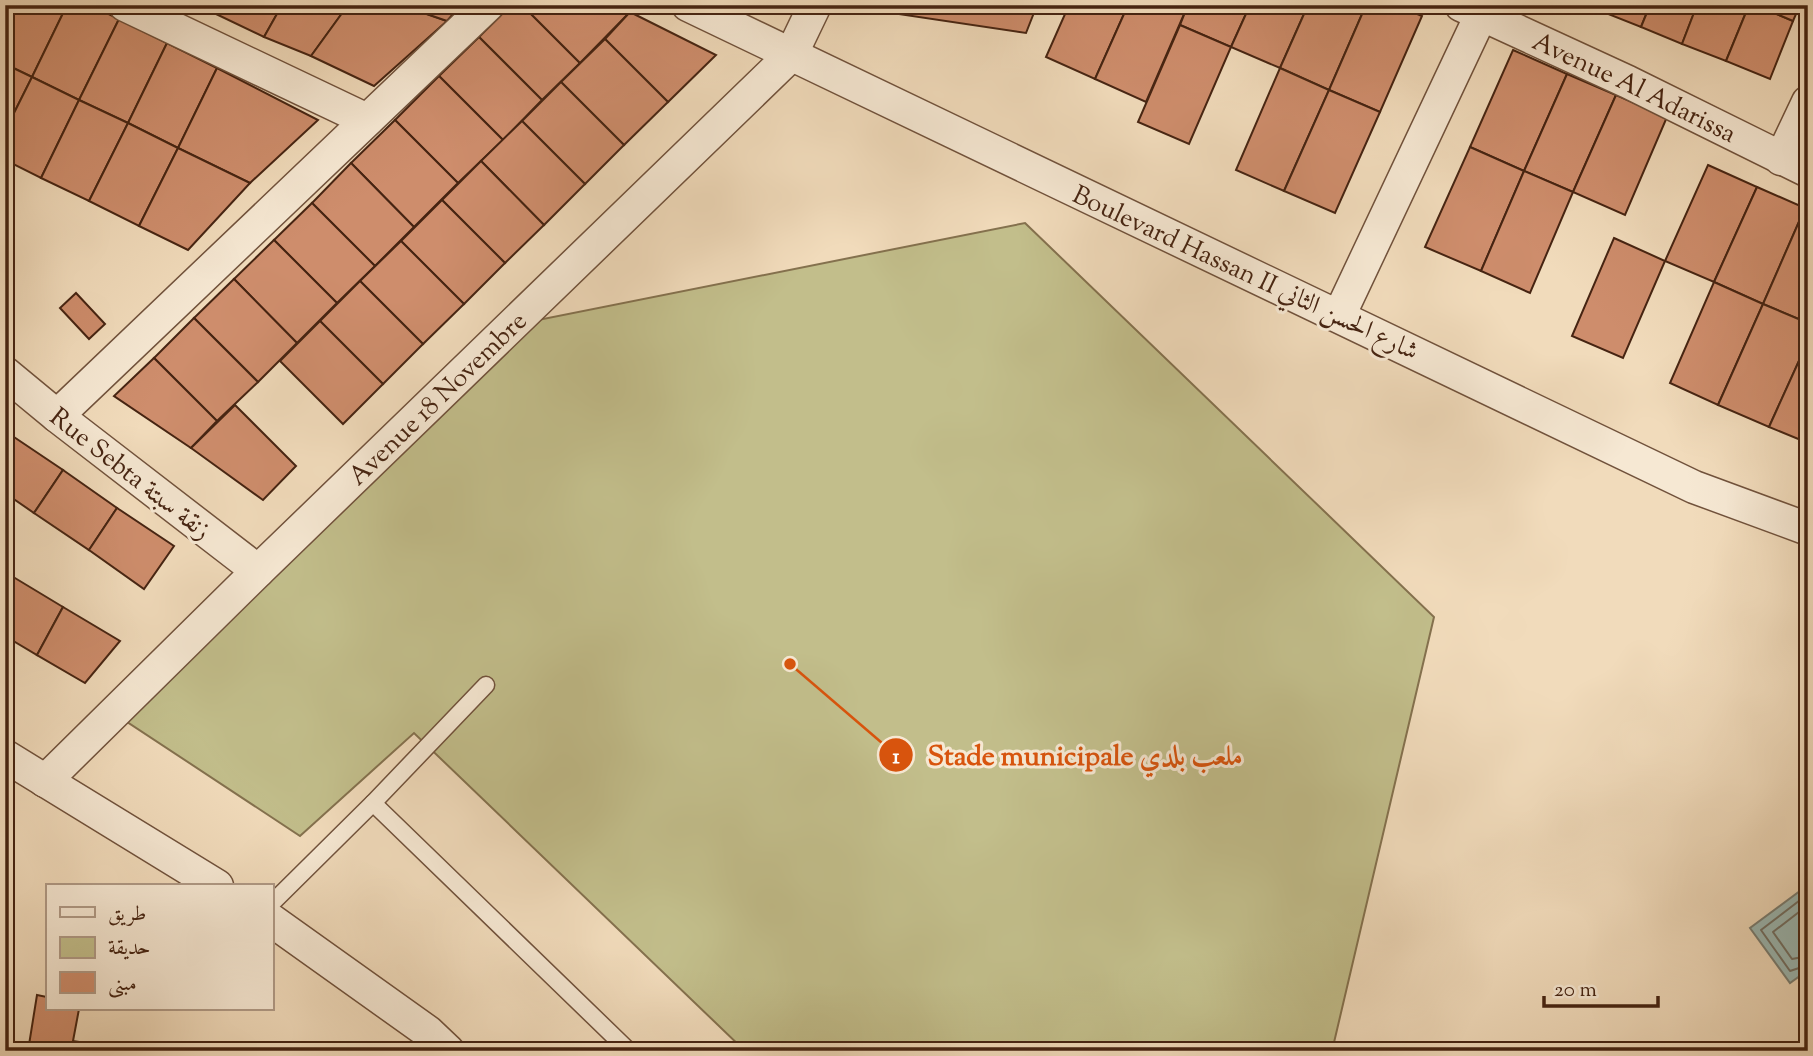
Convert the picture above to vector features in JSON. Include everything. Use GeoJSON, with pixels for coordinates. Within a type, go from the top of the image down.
{"type":"FeatureCollection","features":[{"type":"Feature","properties":{"kind":"street"},"geometry":{"type":"LineString","coordinates":[[125,5],[368,120]]}},
{"type":"Feature","properties":{"kind":"street"},"geometry":{"type":"LineString","coordinates":[[57,416],[488,5]]}},
{"type":"Feature","properties":{"kind":"street","name":"Boulevard Hassan II شارع الحسن الثاني"},"geometry":{"type":"LineString","coordinates":[[688,5],[1694,487],[1808,529]]}},
{"type":"Feature","properties":{"kind":"street","name":"Avenue 18 Novembre"},"geometry":{"type":"LineString","coordinates":[[45,781],[791,55],[815,5]]}},
{"type":"Feature","properties":{"kind":"street"},"geometry":{"type":"LineString","coordinates":[[1339,316],[1471,10]]}},
{"type":"Feature","properties":{"kind":"street","name":"Avenue Al Adarissa"},"geometry":{"type":"LineString","coordinates":[[1471,10],[1628,82],[1795,165]]}},
{"type":"Feature","properties":{"kind":"street"},"geometry":{"type":"LineString","coordinates":[[1795,165],[1808,102]]}},
{"type":"Feature","properties":{"kind":"street","name":"Rue Sebta زنقة سبتة"},"geometry":{"type":"LineString","coordinates":[[5,373],[258,571]]}},
{"type":"Feature","properties":{"kind":"street"},"geometry":{"type":"LineString","coordinates":[[5,756],[214,884]]}},
{"type":"Feature","properties":{"kind":"street"},"geometry":{"type":"LineString","coordinates":[[273,921],[428,1032],[448,1051]]}},
{"type":"Feature","properties":{"kind":"lane"},"geometry":{"type":"LineString","coordinates":[[273,902],[486,685]]}},
{"type":"Feature","properties":{"kind":"lane"},"geometry":{"type":"LineString","coordinates":[[373,803],[629,1051]]}},
{"type":"Feature","properties":{"kind":"green space"},"geometry":{"type":"Polygon","coordinates":[[[1025,223],[1434,617],[1332,1051],[745,1051],[414,733],[300,836],[109,710],[498,328],[1025,223]]]}},
{"type":"Feature","properties":{"kind":"water"},"geometry":{"type":"Polygon","coordinates":[[[1808,885],[1808,970],[1790,983],[1750,928],[1808,885]]]}},
{"type":"Feature","properties":{"kind":"building"},"geometry":{"type":"Polygon","coordinates":[[[5,5],[67,5],[32,77],[5,64],[5,5]]]}},
{"type":"Feature","properties":{"kind":"building"},"geometry":{"type":"Polygon","coordinates":[[[67,5],[90,5],[119,19],[79,100],[32,77],[67,5]]]}},
{"type":"Feature","properties":{"kind":"building"},"geometry":{"type":"Polygon","coordinates":[[[221,5],[282,5],[264,37],[216,14],[221,5]]]}},
{"type":"Feature","properties":{"kind":"building"},"geometry":{"type":"Polygon","coordinates":[[[282,5],[348,5],[311,56],[264,37],[282,5]]]}},
{"type":"Feature","properties":{"kind":"building"},"geometry":{"type":"Polygon","coordinates":[[[348,5],[402,5],[447,21],[374,86],[311,56],[348,5]]]}},
{"type":"Feature","properties":{"kind":"building"},"geometry":{"type":"Polygon","coordinates":[[[413,5],[461,5],[447,21],[412,9],[413,5]]]}},
{"type":"Feature","properties":{"kind":"building"},"geometry":{"type":"Polygon","coordinates":[[[511,5],[522,5],[580,63],[542,100],[479,37],[511,5]]]}},
{"type":"Feature","properties":{"kind":"building"},"geometry":{"type":"Polygon","coordinates":[[[522,5],[615,5],[630,12],[580,63],[522,5]]]}},
{"type":"Feature","properties":{"kind":"building"},"geometry":{"type":"Polygon","coordinates":[[[887,5],[1037,5],[1026,33],[885,12],[887,5]]]}},
{"type":"Feature","properties":{"kind":"building"},"geometry":{"type":"Polygon","coordinates":[[[1069,5],[1128,5],[1095,79],[1046,57],[1069,5]]]}},
{"type":"Feature","properties":{"kind":"building"},"geometry":{"type":"Polygon","coordinates":[[[1128,5],[1188,5],[1146,102],[1095,79],[1128,5]]]}},
{"type":"Feature","properties":{"kind":"building"},"geometry":{"type":"Polygon","coordinates":[[[1188,5],[1250,5],[1231,47],[1180,25],[1188,5]]]}},
{"type":"Feature","properties":{"kind":"building"},"geometry":{"type":"Polygon","coordinates":[[[1250,5],[1308,5],[1280,68],[1231,47],[1250,5]]]}},
{"type":"Feature","properties":{"kind":"building"},"geometry":{"type":"Polygon","coordinates":[[[1308,5],[1366,5],[1329,90],[1280,68],[1308,5]]]}},
{"type":"Feature","properties":{"kind":"building"},"geometry":{"type":"Polygon","coordinates":[[[1366,5],[1396,5],[1422,16],[1380,112],[1329,90],[1366,5]]]}},
{"type":"Feature","properties":{"kind":"building"},"geometry":{"type":"Polygon","coordinates":[[[1605,5],[1650,5],[1641,27],[1603,12],[1605,5]]]}},
{"type":"Feature","properties":{"kind":"building"},"geometry":{"type":"Polygon","coordinates":[[[1650,5],[1697,5],[1682,44],[1641,27],[1650,5]]]}},
{"type":"Feature","properties":{"kind":"building"},"geometry":{"type":"Polygon","coordinates":[[[1697,5],[1749,5],[1726,61],[1682,44],[1697,5]]]}},
{"type":"Feature","properties":{"kind":"building"},"geometry":{"type":"Polygon","coordinates":[[[1749,5],[1793,21],[1770,79],[1726,61],[1749,5]]]}},
{"type":"Feature","properties":{"kind":"building"},"geometry":{"type":"Polygon","coordinates":[[[1755,5],[1800,5],[1793,21],[1755,5]]]}},
{"type":"Feature","properties":{"kind":"building"},"geometry":{"type":"Polygon","coordinates":[[[630,12],[716,55],[668,102],[605,39],[630,12]]]}},
{"type":"Feature","properties":{"kind":"building"},"geometry":{"type":"Polygon","coordinates":[[[119,19],[167,43],[128,123],[79,100],[119,19]]]}},
{"type":"Feature","properties":{"kind":"building"},"geometry":{"type":"Polygon","coordinates":[[[1180,25],[1231,47],[1189,144],[1138,122],[1180,25]]]}},
{"type":"Feature","properties":{"kind":"building"},"geometry":{"type":"Polygon","coordinates":[[[479,37],[542,100],[503,140],[439,76],[479,37]]]}},
{"type":"Feature","properties":{"kind":"building"},"geometry":{"type":"Polygon","coordinates":[[[605,39],[668,102],[624,145],[561,82],[605,39]]]}},
{"type":"Feature","properties":{"kind":"building"},"geometry":{"type":"Polygon","coordinates":[[[167,43],[217,68],[178,148],[128,123],[167,43]]]}},
{"type":"Feature","properties":{"kind":"building"},"geometry":{"type":"Polygon","coordinates":[[[1513,50],[1567,74],[1524,171],[1470,147],[1513,50]]]}},
{"type":"Feature","properties":{"kind":"building"},"geometry":{"type":"Polygon","coordinates":[[[5,64],[32,77],[5,131],[5,64]]]}},
{"type":"Feature","properties":{"kind":"building"},"geometry":{"type":"Polygon","coordinates":[[[217,68],[318,120],[250,183],[178,148],[217,68]]]}},
{"type":"Feature","properties":{"kind":"building"},"geometry":{"type":"Polygon","coordinates":[[[1280,68],[1329,90],[1284,191],[1236,170],[1280,68]]]}},
{"type":"Feature","properties":{"kind":"building"},"geometry":{"type":"Polygon","coordinates":[[[1567,74],[1616,95],[1573,192],[1524,171],[1567,74]]]}},
{"type":"Feature","properties":{"kind":"building"},"geometry":{"type":"Polygon","coordinates":[[[439,76],[503,140],[458,183],[395,120],[439,76]]]}},
{"type":"Feature","properties":{"kind":"building"},"geometry":{"type":"Polygon","coordinates":[[[32,77],[79,100],[41,178],[5,160],[5,131],[32,77]]]}},
{"type":"Feature","properties":{"kind":"building"},"geometry":{"type":"Polygon","coordinates":[[[561,82],[624,145],[585,184],[522,121],[561,82]]]}},
{"type":"Feature","properties":{"kind":"building"},"geometry":{"type":"Polygon","coordinates":[[[1329,90],[1380,112],[1335,213],[1284,191],[1329,90]]]}},
{"type":"Feature","properties":{"kind":"building"},"geometry":{"type":"Polygon","coordinates":[[[1616,95],[1667,117],[1625,215],[1573,192],[1616,95]]]}},
{"type":"Feature","properties":{"kind":"building"},"geometry":{"type":"Polygon","coordinates":[[[79,100],[128,123],[89,201],[41,178],[79,100]]]}},
{"type":"Feature","properties":{"kind":"building"},"geometry":{"type":"Polygon","coordinates":[[[395,120],[458,183],[414,227],[351,163],[395,120]]]}},
{"type":"Feature","properties":{"kind":"building"},"geometry":{"type":"Polygon","coordinates":[[[522,121],[585,184],[544,225],[481,161],[522,121]]]}},
{"type":"Feature","properties":{"kind":"building"},"geometry":{"type":"Polygon","coordinates":[[[128,123],[178,148],[139,226],[89,201],[128,123]]]}},
{"type":"Feature","properties":{"kind":"building"},"geometry":{"type":"Polygon","coordinates":[[[1470,147],[1524,171],[1481,271],[1425,247],[1470,147]]]}},
{"type":"Feature","properties":{"kind":"building"},"geometry":{"type":"Polygon","coordinates":[[[178,148],[250,183],[188,250],[139,226],[178,148]]]}},
{"type":"Feature","properties":{"kind":"building"},"geometry":{"type":"Polygon","coordinates":[[[481,161],[544,225],[505,263],[442,200],[481,161]]]}},
{"type":"Feature","properties":{"kind":"building"},"geometry":{"type":"Polygon","coordinates":[[[351,163],[414,227],[375,266],[312,203],[351,163]]]}},
{"type":"Feature","properties":{"kind":"building"},"geometry":{"type":"Polygon","coordinates":[[[1708,165],[1757,187],[1714,282],[1665,261],[1708,165]]]}},
{"type":"Feature","properties":{"kind":"building"},"geometry":{"type":"Polygon","coordinates":[[[1524,171],[1573,192],[1530,293],[1481,271],[1524,171]]]}},
{"type":"Feature","properties":{"kind":"building"},"geometry":{"type":"Polygon","coordinates":[[[1757,187],[1805,208],[1763,304],[1714,282],[1757,187]]]}},
{"type":"Feature","properties":{"kind":"building"},"geometry":{"type":"Polygon","coordinates":[[[442,200],[505,263],[464,304],[401,241],[442,200]]]}},
{"type":"Feature","properties":{"kind":"building"},"geometry":{"type":"Polygon","coordinates":[[[312,203],[375,266],[337,303],[274,240],[312,203]]]}},
{"type":"Feature","properties":{"kind":"building"},"geometry":{"type":"Polygon","coordinates":[[[1805,208],[1808,209],[1808,323],[1763,304],[1805,208]]]}},
{"type":"Feature","properties":{"kind":"building"},"geometry":{"type":"Polygon","coordinates":[[[1614,238],[1665,261],[1623,358],[1572,336],[1614,238]]]}},
{"type":"Feature","properties":{"kind":"building"},"geometry":{"type":"Polygon","coordinates":[[[274,240],[337,303],[297,343],[234,279],[274,240]]]}},
{"type":"Feature","properties":{"kind":"building"},"geometry":{"type":"Polygon","coordinates":[[[401,241],[464,304],[423,344],[360,281],[401,241]]]}},
{"type":"Feature","properties":{"kind":"building"},"geometry":{"type":"Polygon","coordinates":[[[234,279],[297,343],[258,382],[194,318],[234,279]]]}},
{"type":"Feature","properties":{"kind":"building"},"geometry":{"type":"Polygon","coordinates":[[[360,281],[423,344],[383,384],[320,321],[360,281]]]}},
{"type":"Feature","properties":{"kind":"building"},"geometry":{"type":"Polygon","coordinates":[[[1714,282],[1763,304],[1718,405],[1670,383],[1714,282]]]}},
{"type":"Feature","properties":{"kind":"building"},"geometry":{"type":"Polygon","coordinates":[[[76,293],[105,324],[89,339],[60,308],[76,293]]]}},
{"type":"Feature","properties":{"kind":"building"},"geometry":{"type":"Polygon","coordinates":[[[1763,304],[1808,323],[1808,341],[1769,427],[1718,405],[1763,304]]]}},
{"type":"Feature","properties":{"kind":"building"},"geometry":{"type":"Polygon","coordinates":[[[194,318],[258,382],[217,421],[154,358],[194,318]]]}},
{"type":"Feature","properties":{"kind":"building"},"geometry":{"type":"Polygon","coordinates":[[[320,321],[383,384],[343,424],[280,361],[320,321]]]}},
{"type":"Feature","properties":{"kind":"building"},"geometry":{"type":"Polygon","coordinates":[[[1808,341],[1808,443],[1769,427],[1808,341]]]}},
{"type":"Feature","properties":{"kind":"building"},"geometry":{"type":"Polygon","coordinates":[[[154,358],[217,421],[191,448],[114,396],[154,358]]]}},
{"type":"Feature","properties":{"kind":"building"},"geometry":{"type":"Polygon","coordinates":[[[235,405],[296,466],[263,500],[191,448],[235,405]]]}},
{"type":"Feature","properties":{"kind":"building"},"geometry":{"type":"Polygon","coordinates":[[[5,431],[63,470],[34,513],[5,493],[5,431]]]}},
{"type":"Feature","properties":{"kind":"building"},"geometry":{"type":"Polygon","coordinates":[[[63,470],[117,508],[89,550],[34,513],[63,470]]]}},
{"type":"Feature","properties":{"kind":"building"},"geometry":{"type":"Polygon","coordinates":[[[117,508],[174,546],[144,589],[89,550],[117,508]]]}},
{"type":"Feature","properties":{"kind":"building"},"geometry":{"type":"Polygon","coordinates":[[[5,572],[63,607],[37,655],[5,636],[5,572]]]}},
{"type":"Feature","properties":{"kind":"building"},"geometry":{"type":"Polygon","coordinates":[[[63,607],[120,641],[85,683],[37,655],[63,607]]]}},
{"type":"Feature","properties":{"kind":"building"},"geometry":{"type":"Polygon","coordinates":[[[37,995],[46,997],[46,1010],[79,1010],[73,1041],[92,1044],[91,1051],[28,1051],[37,995]]]}},
{"type":"Feature","properties":{"kind":"place","name":"Stade municipale ملعب بلدي"},"geometry":{"type":"Point","coordinates":[790,664]}}]}
